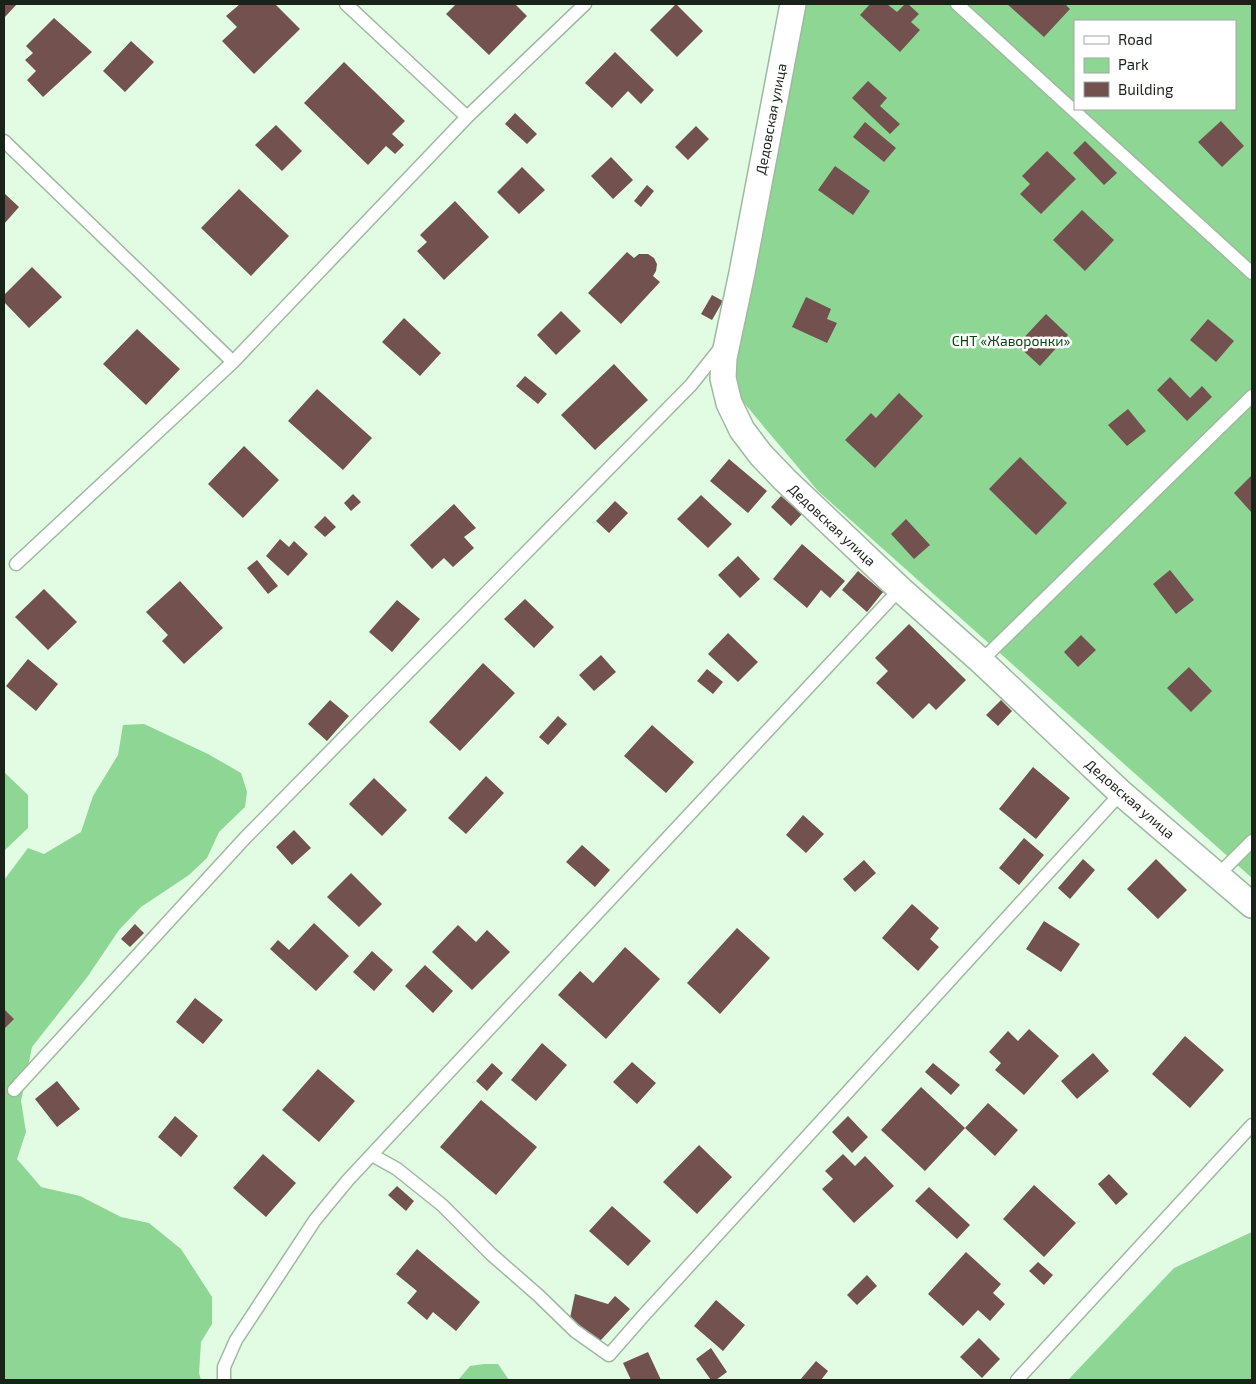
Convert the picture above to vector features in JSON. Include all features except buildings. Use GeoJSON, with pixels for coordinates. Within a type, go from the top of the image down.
{"type":"FeatureCollection","features":[{"type":"Feature","properties":{"kind":"street","name":"Дедовская улица"},"geometry":{"type":"LineString","coordinates":[[793,4],[724,358],[723,378],[729,403],[742,430],[761,456],[784,480],[900,589],[981,661],[1121,793],[1252,905]]}},
{"type":"Feature","properties":{"kind":"lane"},"geometry":{"type":"LineString","coordinates":[[346,4],[467,117]]}},
{"type":"Feature","properties":{"kind":"lane"},"geometry":{"type":"LineString","coordinates":[[16,564],[233,362],[467,117],[585,4]]}},
{"type":"Feature","properties":{"kind":"lane"},"geometry":{"type":"LineString","coordinates":[[957,4],[1252,273]]}},
{"type":"Feature","properties":{"kind":"lane"},"geometry":{"type":"LineString","coordinates":[[4,141],[233,362]]}},
{"type":"Feature","properties":{"kind":"lane"},"geometry":{"type":"LineString","coordinates":[[14,1090],[245,838],[691,385],[728,339]]}},
{"type":"Feature","properties":{"kind":"lane"},"geometry":{"type":"LineString","coordinates":[[981,661],[1252,396]]}},
{"type":"Feature","properties":{"kind":"lane"},"geometry":{"type":"LineString","coordinates":[[224,1380],[224,1367],[236,1340],[315,1220],[348,1180],[900,589]]}},
{"type":"Feature","properties":{"kind":"lane"},"geometry":{"type":"LineString","coordinates":[[372,1155],[397,1169],[442,1205],[491,1254],[575,1331],[610,1355],[657,1300],[1121,793]]}},
{"type":"Feature","properties":{"kind":"lane"},"geometry":{"type":"LineString","coordinates":[[1218,875],[1252,841]]}},
{"type":"Feature","properties":{"kind":"lane"},"geometry":{"type":"LineString","coordinates":[[1017,1380],[1252,1125]]}},
{"type":"Feature","properties":{"kind":"green space","name":"СНТ «Жаворонки»"},"geometry":{"type":"Polygon","coordinates":[[[793,4],[1252,4],[1252,878],[818,491],[723,378],[793,4]]]}},
{"type":"Feature","properties":{"kind":"green space"},"geometry":{"type":"Polygon","coordinates":[[[144,724],[208,754],[241,773],[247,792],[245,807],[219,832],[207,858],[189,875],[141,907],[119,930],[88,976],[32,1047],[21,1101],[26,1132],[17,1159],[41,1187],[80,1196],[121,1217],[149,1223],[181,1249],[212,1297],[212,1324],[201,1342],[199,1373],[201,1380],[4,1380],[4,880],[28,848],[44,854],[81,832],[93,796],[118,755],[123,725],[144,724]]]}},
{"type":"Feature","properties":{"kind":"green space"},"geometry":{"type":"Polygon","coordinates":[[[4,772],[28,795],[28,828],[4,851],[4,772]]]}},
{"type":"Feature","properties":{"kind":"green space"},"geometry":{"type":"Polygon","coordinates":[[[1252,1232],[1252,1380],[1068,1380],[1174,1268],[1252,1232]]]}},
{"type":"Feature","properties":{"kind":"green space"},"geometry":{"type":"Polygon","coordinates":[[[498,1364],[509,1380],[458,1380],[470,1366],[498,1364]]]}}]}
